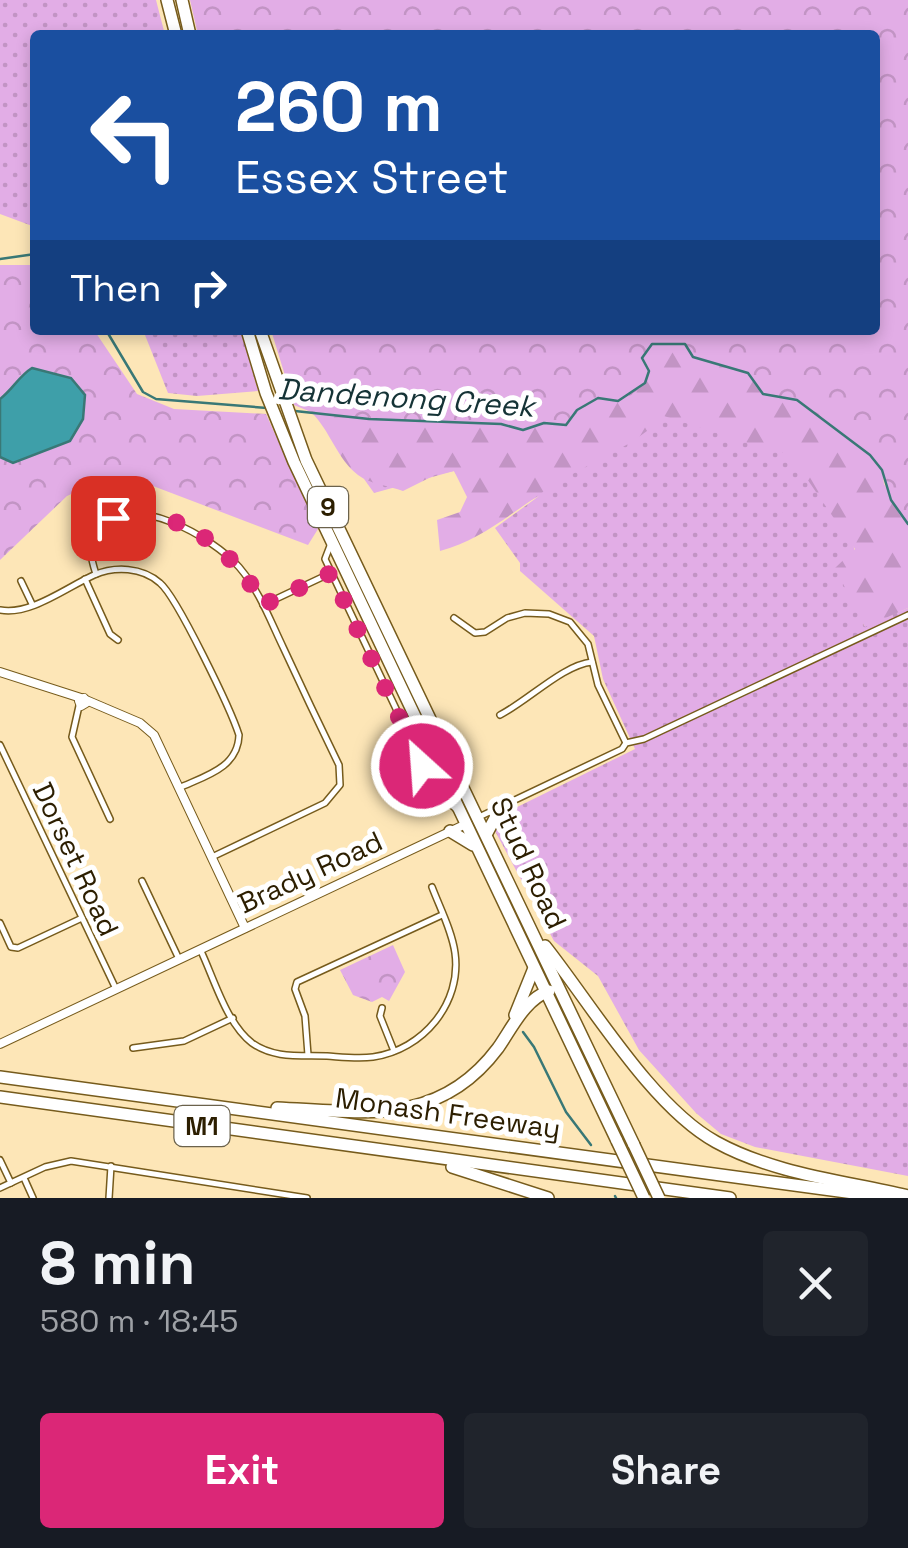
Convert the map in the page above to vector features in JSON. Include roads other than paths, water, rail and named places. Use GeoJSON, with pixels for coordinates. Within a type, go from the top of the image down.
{"type":"FeatureCollection","features":[{"type":"Feature","properties":{"kind":"highway"},"geometry":{"type":"LineString","coordinates":[[167,0],[175,30]]}},
{"type":"Feature","properties":{"kind":"highway"},"geometry":{"type":"LineString","coordinates":[[182,0],[189,30]]}},
{"type":"Feature","properties":{"kind":"highway","name":"Stud Road"},"geometry":{"type":"LineString","coordinates":[[248,335],[278,424],[332,543],[644,1198]]}},
{"type":"Feature","properties":{"kind":"highway","name":"Stud Road"},"geometry":{"type":"LineString","coordinates":[[262,335],[293,427],[659,1198]]}},
{"type":"Feature","properties":{"kind":"highway"},"geometry":{"type":"LineString","coordinates":[[471,799],[497,809],[487,833]]}},
{"type":"Feature","properties":{"kind":"highway"},"geometry":{"type":"LineString","coordinates":[[458,810],[447,832],[476,847]]}},
{"type":"Feature","properties":{"kind":"highway"},"geometry":{"type":"LineString","coordinates":[[534,930],[673,1110],[716,1142],[794,1170],[908,1196]]}},
{"type":"Feature","properties":{"kind":"highway"},"geometry":{"type":"LineString","coordinates":[[512,1029],[534,968]]}},
{"type":"Feature","properties":{"kind":"highway"},"geometry":{"type":"LineString","coordinates":[[204,1106],[381,1112],[414,1108],[460,1088],[484,1066],[534,998],[571,986],[581,992]]}},
{"type":"Feature","properties":{"kind":"highway","name":"Monash Freeway"},"geometry":{"type":"LineString","coordinates":[[0,1077],[890,1198]]}},
{"type":"Feature","properties":{"kind":"highway","name":"Monash Freeway"},"geometry":{"type":"LineString","coordinates":[[0,1098],[730,1198]]}},
{"type":"Feature","properties":{"kind":"highway"},"geometry":{"type":"LineString","coordinates":[[403,1154],[495,1178],[548,1198]]}},
{"type":"Feature","properties":{"kind":"main road"},"geometry":{"type":"LineString","coordinates":[[0,672],[149,730],[246,928]]}},
{"type":"Feature","properties":{"kind":"main road","name":"Brady Road"},"geometry":{"type":"LineString","coordinates":[[0,1044],[480,817]]}},
{"type":"Feature","properties":{"kind":"street"},"geometry":{"type":"LineString","coordinates":[[96,574],[91,547],[101,526],[122,515],[153,518],[188,529],[225,553],[249,580],[263,605],[339,765],[340,785],[325,804],[212,857]]}},
{"type":"Feature","properties":{"kind":"street"},"geometry":{"type":"LineString","coordinates":[[332,543],[325,559],[331,573],[434,791],[458,810]]}},
{"type":"Feature","properties":{"kind":"street"},"geometry":{"type":"LineString","coordinates":[[0,610],[14,611],[96,574],[123,569],[138,571],[160,582],[170,594],[237,730],[238,746],[229,762],[180,788]]}},
{"type":"Feature","properties":{"kind":"street"},"geometry":{"type":"LineString","coordinates":[[263,605],[331,573]]}},
{"type":"Feature","properties":{"kind":"street"},"geometry":{"type":"LineString","coordinates":[[85,579],[110,634],[118,640]]}},
{"type":"Feature","properties":{"kind":"street"},"geometry":{"type":"LineString","coordinates":[[20,580],[32,604]]}},
{"type":"Feature","properties":{"kind":"street"},"geometry":{"type":"LineString","coordinates":[[454,618],[470,631],[482,632],[521,613],[556,616],[570,622],[582,634],[598,684],[626,743]]}},
{"type":"Feature","properties":{"kind":"street","name":"Brady Road"},"geometry":{"type":"LineString","coordinates":[[480,817],[622,749],[626,743],[644,739],[908,614]]}},
{"type":"Feature","properties":{"kind":"street"},"geometry":{"type":"LineString","coordinates":[[500,715],[534,696],[564,671],[592,662]]}},
{"type":"Feature","properties":{"kind":"street"},"geometry":{"type":"LineString","coordinates":[[82,705],[72,738],[110,819]]}},
{"type":"Feature","properties":{"kind":"street","name":"Dorset Road"},"geometry":{"type":"LineString","coordinates":[[0,745],[116,989]]}},
{"type":"Feature","properties":{"kind":"street"},"geometry":{"type":"LineString","coordinates":[[142,881],[179,959]]}},
{"type":"Feature","properties":{"kind":"street"},"geometry":{"type":"LineString","coordinates":[[200,949],[242,1034],[256,1046],[275,1054],[374,1056],[394,1052],[412,1044],[428,1030],[443,1012],[452,990],[455,952],[432,887]]}},
{"type":"Feature","properties":{"kind":"street"},"geometry":{"type":"LineString","coordinates":[[308,1055],[305,1016],[295,989],[297,982],[442,915]]}},
{"type":"Feature","properties":{"kind":"street"},"geometry":{"type":"LineString","coordinates":[[0,923],[11,947],[18,948],[82,918]]}},
{"type":"Feature","properties":{"kind":"street"},"geometry":{"type":"LineString","coordinates":[[382,1008],[380,1016],[394,1052]]}},
{"type":"Feature","properties":{"kind":"street"},"geometry":{"type":"LineString","coordinates":[[133,1048],[184,1040],[233,1018]]}},
{"type":"Feature","properties":{"kind":"street"},"geometry":{"type":"LineString","coordinates":[[0,1160],[11,1183]]}},
{"type":"Feature","properties":{"kind":"street"},"geometry":{"type":"LineString","coordinates":[[0,1188],[57,1162],[111,1166],[303,1198]]}},
{"type":"Feature","properties":{"kind":"street"},"geometry":{"type":"LineString","coordinates":[[109,1198],[111,1166]]}},
{"type":"Feature","properties":{"kind":"street"},"geometry":{"type":"LineString","coordinates":[[24,1177],[33,1198]]}},
{"type":"Feature","properties":{"kind":"water"},"geometry":{"type":"Polygon","coordinates":[[[32,368],[71,378],[85,395],[83,419],[70,441],[13,463],[0,457],[0,399],[32,368]]]}},
{"type":"Feature","properties":{"kind":"waterway","name":"Dandenong Creek"},"geometry":{"type":"LineString","coordinates":[[0,259],[30,255]]}},
{"type":"Feature","properties":{"kind":"waterway","name":"Dandenong Creek"},"geometry":{"type":"LineString","coordinates":[[109,335],[143,392],[156,399],[267,408]]}},
{"type":"Feature","properties":{"kind":"waterway","name":"Dandenong Creek"},"geometry":{"type":"LineString","coordinates":[[295,411],[369,419],[501,424],[523,430],[544,423],[566,425],[577,410],[598,398],[618,401],[645,383],[649,371],[642,358],[652,344],[685,344],[693,357],[748,373],[763,394],[797,400],[870,455],[882,470],[891,500],[908,524]]}},
{"type":"Feature","properties":{"kind":"waterway"},"geometry":{"type":"LineString","coordinates":[[523,1032],[566,1112],[591,1145]]}}]}
